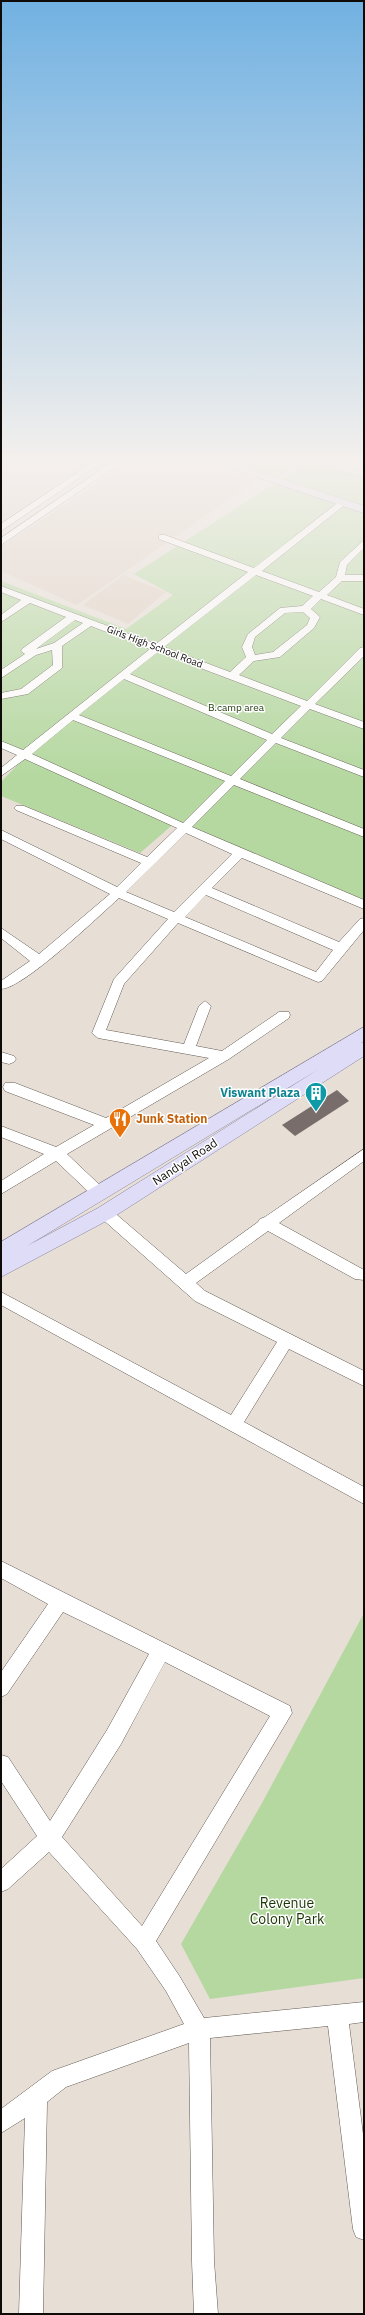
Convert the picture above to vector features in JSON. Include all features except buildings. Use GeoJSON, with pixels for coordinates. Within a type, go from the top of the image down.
{"type":"FeatureCollection","features":[{"type":"Feature","properties":{"kind":"main road","name":"Nandyal Road"},"geometry":{"type":"LineString","coordinates":[[1,1252],[364,1033]]}},
{"type":"Feature","properties":{"kind":"main road","name":"Nandyal Road"},"geometry":{"type":"LineString","coordinates":[[1,1269],[105,1213],[361,1053]]}},
{"type":"Feature","properties":{"kind":"street"},"geometry":{"type":"LineString","coordinates":[[238,566],[364,612]]}},
{"type":"Feature","properties":{"kind":"street"},"geometry":{"type":"LineString","coordinates":[[1,773],[158,647],[265,566]]}},
{"type":"Feature","properties":{"kind":"street"},"geometry":{"type":"LineString","coordinates":[[251,658],[247,647],[251,636],[283,610],[305,609],[340,578],[343,566]]}},
{"type":"Feature","properties":{"kind":"street"},"geometry":{"type":"LineString","coordinates":[[340,578],[364,578]]}},
{"type":"Feature","properties":{"kind":"street","name":"Girls High School Road"},"geometry":{"type":"LineString","coordinates":[[1,589],[233,675],[364,726]]}},
{"type":"Feature","properties":{"kind":"street"},"geometry":{"type":"LineString","coordinates":[[1,619],[30,599]]}},
{"type":"Feature","properties":{"kind":"street"},"geometry":{"type":"LineString","coordinates":[[233,675],[251,658],[276,655],[311,626],[315,617],[305,609]]}},
{"type":"Feature","properties":{"kind":"street"},"geometry":{"type":"LineString","coordinates":[[1,668],[74,616]]}},
{"type":"Feature","properties":{"kind":"street"},"geometry":{"type":"LineString","coordinates":[[1,675],[32,653],[57,645],[91,622]]}},
{"type":"Feature","properties":{"kind":"street"},"geometry":{"type":"LineString","coordinates":[[1,696],[24,692],[58,666],[57,645]]}},
{"type":"Feature","properties":{"kind":"street"},"geometry":{"type":"LineString","coordinates":[[4,985],[40,961],[118,893],[364,650]]}},
{"type":"Feature","properties":{"kind":"street"},"geometry":{"type":"LineString","coordinates":[[123,675],[274,739],[364,774]]}},
{"type":"Feature","properties":{"kind":"street"},"geometry":{"type":"LineString","coordinates":[[72,716],[364,833]]}},
{"type":"Feature","properties":{"kind":"street"},"geometry":{"type":"LineString","coordinates":[[1,744],[183,828],[364,905]]}},
{"type":"Feature","properties":{"kind":"street"},"geometry":{"type":"LineString","coordinates":[[20,808],[148,862]]}},
{"type":"Feature","properties":{"kind":"street"},"geometry":{"type":"LineString","coordinates":[[1,834],[118,893],[318,978],[364,922]]}},
{"type":"Feature","properties":{"kind":"street"},"geometry":{"type":"LineString","coordinates":[[224,1056],[98,1033],[118,982],[203,889],[240,853]]}},
{"type":"Feature","properties":{"kind":"street"},"geometry":{"type":"LineString","coordinates":[[203,889],[342,948]]}},
{"type":"Feature","properties":{"kind":"street"},"geometry":{"type":"LineString","coordinates":[[1,932],[40,961]]}},
{"type":"Feature","properties":{"kind":"street"},"geometry":{"type":"LineString","coordinates":[[188,1050],[205,1006]]}},
{"type":"Feature","properties":{"kind":"street"},"geometry":{"type":"LineString","coordinates":[[1,1188],[57,1153],[224,1056],[284,1015]]}},
{"type":"Feature","properties":{"kind":"street"},"geometry":{"type":"LineString","coordinates":[[10,1087],[108,1124]]}},
{"type":"Feature","properties":{"kind":"street"},"geometry":{"type":"LineString","coordinates":[[1,1131],[57,1153],[99,1193]]}},
{"type":"Feature","properties":{"kind":"street"},"geometry":{"type":"LineString","coordinates":[[185,1283],[265,1223],[364,1154]]}},
{"type":"Feature","properties":{"kind":"street"},"geometry":{"type":"LineString","coordinates":[[105,1213],[200,1296],[364,1379]]}},
{"type":"Feature","properties":{"kind":"street"},"geometry":{"type":"LineString","coordinates":[[265,1223],[363,1274]]}},
{"type":"Feature","properties":{"kind":"street"},"geometry":{"type":"LineString","coordinates":[[1,1298],[364,1496]]}},
{"type":"Feature","properties":{"kind":"street"},"geometry":{"type":"LineString","coordinates":[[234,1425],[287,1340]]}},
{"type":"Feature","properties":{"kind":"street"},"geometry":{"type":"LineString","coordinates":[[1,1569],[60,1601],[161,1650],[283,1714],[144,1942]]}},
{"type":"Feature","properties":{"kind":"street"},"geometry":{"type":"LineString","coordinates":[[1,1688],[60,1601]]}},
{"type":"Feature","properties":{"kind":"street"},"geometry":{"type":"LineString","coordinates":[[1,1882],[50,1838],[114,1737],[161,1650]]}},
{"type":"Feature","properties":{"kind":"street"},"geometry":{"type":"LineString","coordinates":[[1,1764],[50,1838],[102,1899],[144,1942],[173,1984],[199,2029],[203,2261],[206,2314]]}},
{"type":"Feature","properties":{"kind":"street"},"geometry":{"type":"LineString","coordinates":[[1,2122],[60,2079],[199,2029],[364,2012]]}},
{"type":"Feature","properties":{"kind":"street"},"geometry":{"type":"LineString","coordinates":[[337,2015],[364,2229]]}},
{"type":"Feature","properties":{"kind":"street"},"geometry":{"type":"LineString","coordinates":[[31,2314],[36,2096]]}},
{"type":"Feature","properties":{"kind":"shaded area"},"geometry":{"type":"Polygon","coordinates":[[[1,566],[133,566],[77,605],[1,571],[1,566]]]}},
{"type":"Feature","properties":{"kind":"shaded area"},"geometry":{"type":"Polygon","coordinates":[[[123,575],[166,592],[128,624],[83,605],[123,575]]]}},
{"type":"Feature","properties":{"kind":"green space","name":"B.camp area"},"geometry":{"type":"Polygon","coordinates":[[[146,566],[364,566],[364,901],[177,821],[140,853],[1,796],[1,782],[28,754],[1,742],[1,581],[126,629],[173,595],[134,574],[146,566]]]}},
{"type":"Feature","properties":{"kind":"green space","name":"Revenue Colony Park"},"geometry":{"type":"Polygon","coordinates":[[[364,1613],[364,1978],[210,1999],[181,1944],[262,1803],[364,1613]]]}},
{"type":"Feature","properties":{"kind":"place","name":"Viswant Plaza"},"geometry":{"type":"Point","coordinates":[316,1112]}},
{"type":"Feature","properties":{"kind":"place","name":"Junk Station"},"geometry":{"type":"Point","coordinates":[120,1138]}}]}
